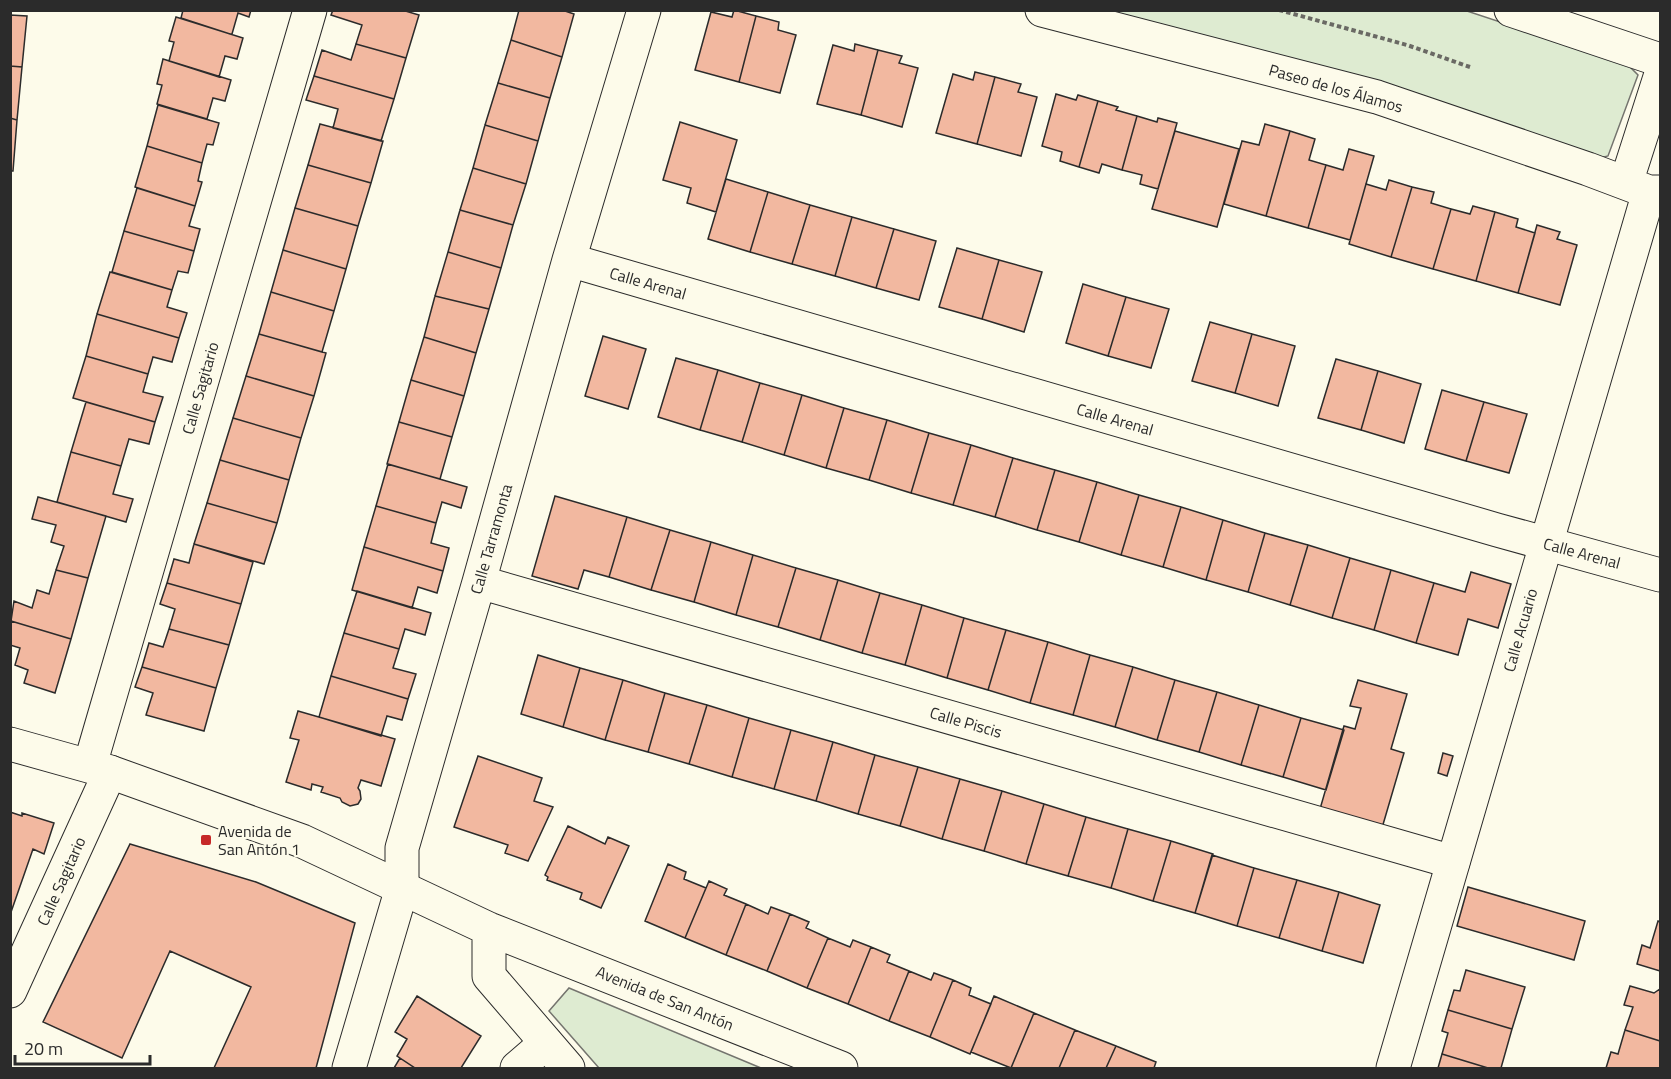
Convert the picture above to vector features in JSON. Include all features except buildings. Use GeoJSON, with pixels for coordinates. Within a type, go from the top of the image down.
{"type":"FeatureCollection","features":[{"type":"Feature","properties":{"kind":"street","name":"Calle Sagitario"},"geometry":{"type":"LineString","coordinates":[[10,991],[100,768],[310,10]]}},
{"type":"Feature","properties":{"kind":"street","name":"Calle Tarramonta"},"geometry":{"type":"LineString","coordinates":[[349,1068],[402,888],[402,848],[569,260],[644,10]]}},
{"type":"Feature","properties":{"kind":"street","name":"Paseo de los Álamos"},"geometry":{"type":"LineString","coordinates":[[1042,10],[1377,98],[1645,189]]}},
{"type":"Feature","properties":{"kind":"street"},"geometry":{"type":"LineString","coordinates":[[1511,10],[1660,60]]}},
{"type":"Feature","properties":{"kind":"street","name":"Calle Acuario"},"geometry":{"type":"LineString","coordinates":[[1393,1068],[1645,189],[1660,76]]}},
{"type":"Feature","properties":{"kind":"street","name":"Calle Arenal"},"geometry":{"type":"LineString","coordinates":[[569,260],[1545,544],[1660,575]]}},
{"type":"Feature","properties":{"kind":"street","name":"Calle Piscis"},"geometry":{"type":"LineString","coordinates":[[479,582],[1453,862]]}},
{"type":"Feature","properties":{"kind":"street","name":"Avenida de San Antón"},"geometry":{"type":"LineString","coordinates":[[10,744],[100,768],[302,841],[489,929],[841,1068]]}},
{"type":"Feature","properties":{"kind":"street"},"geometry":{"type":"LineString","coordinates":[[489,929],[489,976],[568,1068]]}},
{"type":"Feature","properties":{"kind":"street"},"geometry":{"type":"LineString","coordinates":[[517,1068],[546,1043]]}},
{"type":"Feature","properties":{"kind":"path"},"geometry":{"type":"LineString","coordinates":[[1279,10],[1407,45],[1470,67]]}},
{"type":"Feature","properties":{"kind":"green space"},"geometry":{"type":"Polygon","coordinates":[[[1091,11],[1467,11],[1627,64],[1638,75],[1608,156],[1593,160],[1091,11]]]}},
{"type":"Feature","properties":{"kind":"green space"},"geometry":{"type":"Polygon","coordinates":[[[569,988],[761,1068],[599,1068],[549,1011],[569,988]]]}},
{"type":"Feature","properties":{"kind":"place","name":"Avenida de San Antón 1"},"geometry":{"type":"Point","coordinates":[206,840]}}]}
